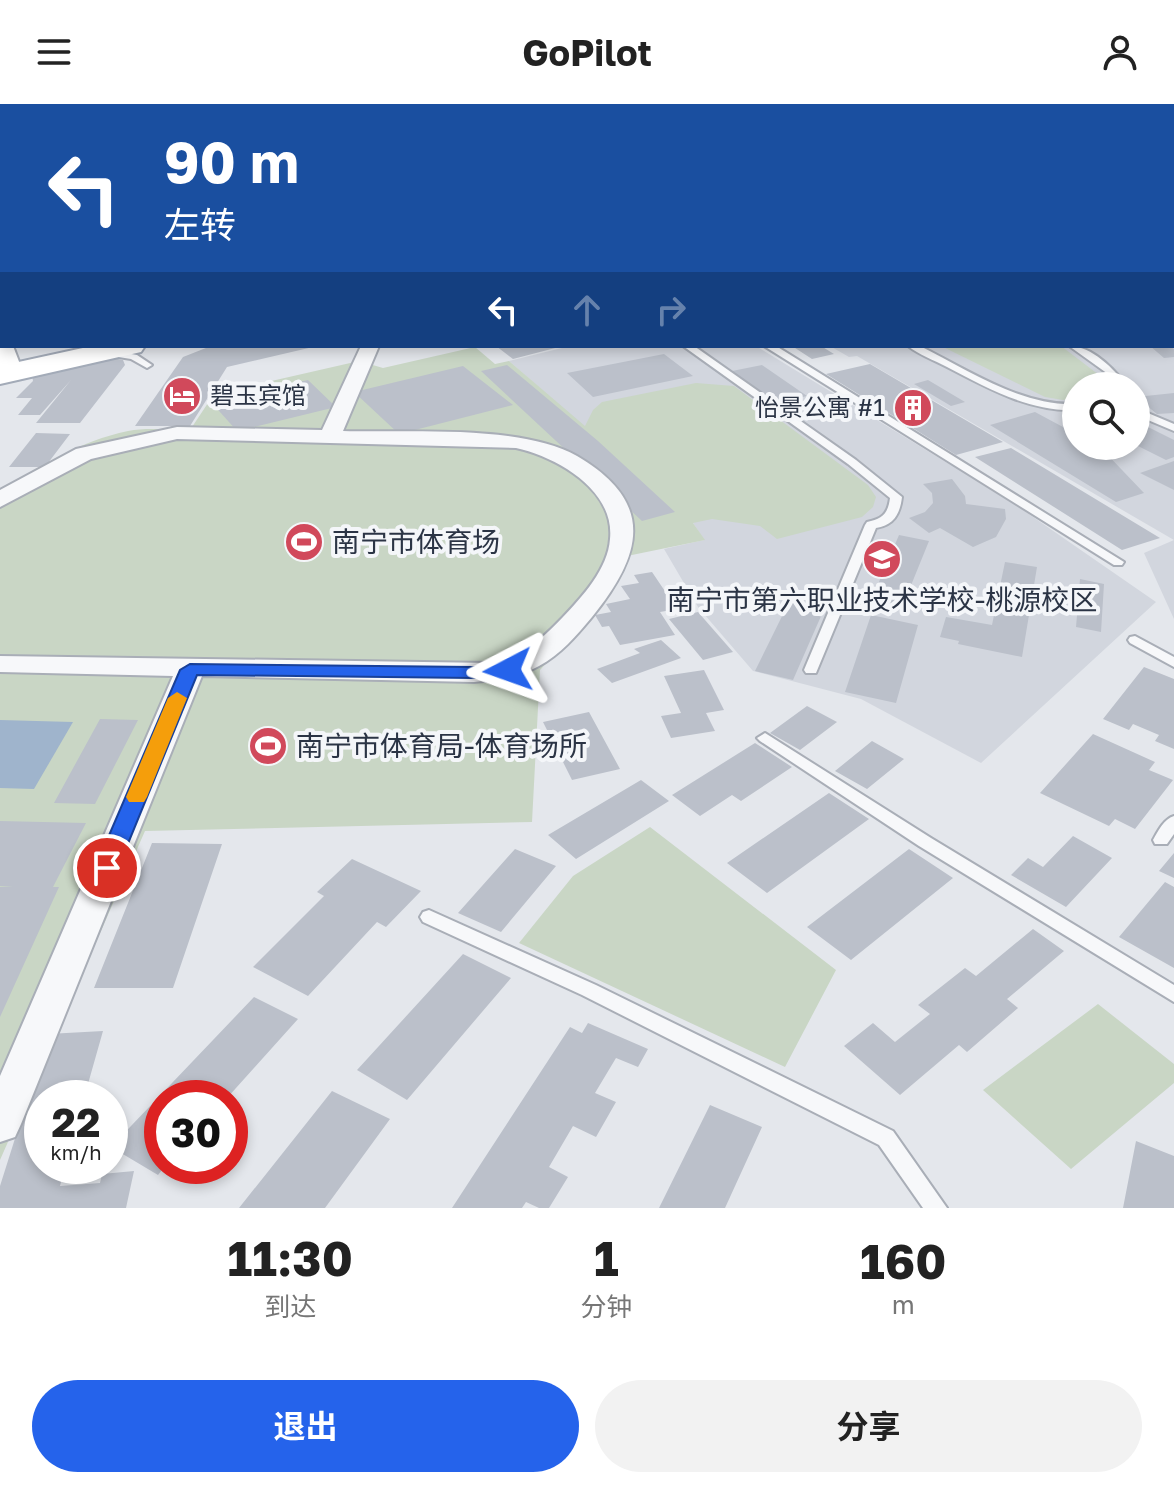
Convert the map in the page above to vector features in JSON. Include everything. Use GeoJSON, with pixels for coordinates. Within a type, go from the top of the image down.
{"type":"FeatureCollection","features":[{"type":"Feature","properties":{"kind":"main road"},"geometry":{"type":"LineString","coordinates":[[4,365],[119,352]]}},
{"type":"Feature","properties":{"kind":"street"},"geometry":{"type":"LineString","coordinates":[[330,437],[369,348]]}},
{"type":"Feature","properties":{"kind":"street"},"geometry":{"type":"LineString","coordinates":[[0,500],[37,477],[84,454],[135,440],[177,433],[516,442],[536,445],[586,473],[612,499],[623,538],[609,578],[574,620],[539,654],[508,670],[474,673],[190,670],[0,664]]}},
{"type":"Feature","properties":{"kind":"street"},"geometry":{"type":"LineString","coordinates":[[0,1124],[190,670]]}},
{"type":"Feature","properties":{"kind":"lane"},"geometry":{"type":"LineString","coordinates":[[691,348],[896,497],[894,512],[883,523],[871,525],[811,670]]}},
{"type":"Feature","properties":{"kind":"lane"},"geometry":{"type":"LineString","coordinates":[[772,348],[1118,562]]}},
{"type":"Feature","properties":{"kind":"lane"},"geometry":{"type":"LineString","coordinates":[[917,348],[1033,403],[1062,409]]}},
{"type":"Feature","properties":{"kind":"lane"},"geometry":{"type":"LineString","coordinates":[[1077,348],[1111,372]]}},
{"type":"Feature","properties":{"kind":"lane"},"geometry":{"type":"LineString","coordinates":[[1150,416],[1172,425]]}},
{"type":"Feature","properties":{"kind":"lane"},"geometry":{"type":"LineString","coordinates":[[1135,640],[1174,663]]}},
{"type":"Feature","properties":{"kind":"lane"},"geometry":{"type":"LineString","coordinates":[[765,738],[925,842],[1174,994]]}},
{"type":"Feature","properties":{"kind":"lane"},"geometry":{"type":"LineString","coordinates":[[1161,840],[1174,822]]}},
{"type":"Feature","properties":{"kind":"lane"},"geometry":{"type":"LineString","coordinates":[[429,917],[589,990],[886,1138],[936,1208]]}},
{"type":"Feature","properties":{"kind":"shaded area","name":"南宁市第六职业技术学校-桃源校区"},"geometry":{"type":"Polygon","coordinates":[[[562,348],[759,348],[949,464],[968,472],[1156,602],[981,763],[861,699],[753,671],[698,607],[664,549],[704,540],[693,523],[509,361],[562,348]]]}},
{"type":"Feature","properties":{"kind":"shaded area"},"geometry":{"type":"Polygon","coordinates":[[[833,348],[1174,348],[1174,540],[857,356],[849,357],[833,348]]]}},
{"type":"Feature","properties":{"kind":"shaded area"},"geometry":{"type":"Polygon","coordinates":[[[1174,540],[1174,619],[1144,553],[1174,540]]]}},
{"type":"Feature","properties":{"kind":"green space","name":"南宁市体育局-体育场所"},"geometry":{"type":"Polygon","coordinates":[[[476,348],[495,364],[509,361],[585,426],[593,410],[602,402],[696,383],[734,386],[868,485],[876,497],[873,507],[862,517],[777,539],[760,526],[712,519],[693,523],[705,540],[627,556],[609,594],[540,670],[532,822],[145,831],[35,1080],[24,1080],[24,1106],[0,1160],[0,491],[61,455],[110,435],[143,429],[190,430],[214,394],[359,361],[383,368],[476,348]]]}},
{"type":"Feature","properties":{"kind":"green space"},"geometry":{"type":"Polygon","coordinates":[[[945,348],[1064,348],[1095,372],[1062,372],[1062,400],[1045,397],[945,348]]]}},
{"type":"Feature","properties":{"kind":"green space"},"geometry":{"type":"Polygon","coordinates":[[[650,827],[836,970],[785,1067],[519,943],[573,876],[650,827]]]}},
{"type":"Feature","properties":{"kind":"green space"},"geometry":{"type":"Polygon","coordinates":[[[1098,1004],[1174,1064],[1174,1083],[1071,1169],[983,1090],[1098,1004]]]}},
{"type":"Feature","properties":{"kind":"water"},"geometry":{"type":"Polygon","coordinates":[[[0,720],[73,722],[34,789],[0,788],[0,720]]]}},
{"type":"Feature","properties":{"kind":"building","name":"碧玉宾馆"},"geometry":{"type":"Polygon","coordinates":[[[206,348],[309,348],[227,367],[190,426],[135,426],[183,357],[206,348]]]}},
{"type":"Feature","properties":{"kind":"building"},"geometry":{"type":"Polygon","coordinates":[[[499,348],[555,348],[513,359],[499,348]]]}},
{"type":"Feature","properties":{"kind":"building"},"geometry":{"type":"Polygon","coordinates":[[[795,348],[824,348],[834,354],[812,359],[795,348]]]}},
{"type":"Feature","properties":{"kind":"building"},"geometry":{"type":"Polygon","coordinates":[[[1152,348],[1174,349],[1174,357],[1164,358],[1152,348]]]}},
{"type":"Feature","properties":{"kind":"building"},"geometry":{"type":"Polygon","coordinates":[[[664,354],[693,376],[593,397],[567,373],[664,354]]]}},
{"type":"Feature","properties":{"kind":"building"},"geometry":{"type":"Polygon","coordinates":[[[113,358],[123,360],[125,365],[80,423],[36,423],[71,380],[40,415],[18,415],[32,398],[16,398],[33,381],[32,375],[113,358]]]}},
{"type":"Feature","properties":{"kind":"building","name":"怡景公寓 #1"},"geometry":{"type":"Polygon","coordinates":[[[870,364],[1003,442],[956,455],[826,374],[870,364]]]}},
{"type":"Feature","properties":{"kind":"building"},"geometry":{"type":"Polygon","coordinates":[[[507,365],[598,441],[675,512],[642,521],[481,371],[507,365]]]}},
{"type":"Feature","properties":{"kind":"building"},"geometry":{"type":"Polygon","coordinates":[[[762,365],[807,396],[776,403],[732,371],[762,365]]]}},
{"type":"Feature","properties":{"kind":"building"},"geometry":{"type":"Polygon","coordinates":[[[463,366],[513,405],[399,434],[354,392],[463,366]]]}},
{"type":"Feature","properties":{"kind":"building"},"geometry":{"type":"Polygon","coordinates":[[[308,380],[336,407],[237,431],[211,402],[308,380]]]}},
{"type":"Feature","properties":{"kind":"building"},"geometry":{"type":"Polygon","coordinates":[[[928,380],[965,402],[951,406],[914,384],[928,380]]]}},
{"type":"Feature","properties":{"kind":"building"},"geometry":{"type":"Polygon","coordinates":[[[1174,393],[1174,413],[1157,414],[1150,408],[1150,396],[1174,393]]]}},
{"type":"Feature","properties":{"kind":"building"},"geometry":{"type":"Polygon","coordinates":[[[1035,412],[1062,426],[1062,460],[1112,460],[1144,493],[1116,502],[990,425],[1035,412]]]}},
{"type":"Feature","properties":{"kind":"building"},"geometry":{"type":"Polygon","coordinates":[[[1150,428],[1174,440],[1174,457],[1166,460],[1150,452],[1150,428]]]}},
{"type":"Feature","properties":{"kind":"building"},"geometry":{"type":"Polygon","coordinates":[[[36,433],[70,434],[45,467],[9,467],[36,433]]]}},
{"type":"Feature","properties":{"kind":"building"},"geometry":{"type":"Polygon","coordinates":[[[1011,448],[1160,538],[1122,550],[975,457],[1011,448]]]}},
{"type":"Feature","properties":{"kind":"building"},"geometry":{"type":"Polygon","coordinates":[[[1174,461],[1174,490],[1140,473],[1174,461]]]}},
{"type":"Feature","properties":{"kind":"building"},"geometry":{"type":"Polygon","coordinates":[[[952,479],[965,496],[966,504],[1005,509],[1006,519],[996,537],[973,547],[940,528],[929,533],[909,518],[925,512],[933,503],[932,493],[923,484],[952,479]]]}},
{"type":"Feature","properties":{"kind":"building"},"geometry":{"type":"Polygon","coordinates":[[[899,535],[929,541],[901,610],[870,603],[899,535]]]}},
{"type":"Feature","properties":{"kind":"building"},"geometry":{"type":"Polygon","coordinates":[[[1005,562],[1037,567],[1022,657],[958,644],[959,641],[940,637],[946,617],[992,625],[1005,562]]]}},
{"type":"Feature","properties":{"kind":"building"},"geometry":{"type":"Polygon","coordinates":[[[652,572],[677,609],[660,612],[675,635],[620,645],[609,626],[602,627],[595,615],[611,612],[606,604],[630,599],[621,586],[639,583],[634,575],[652,572]]]}},
{"type":"Feature","properties":{"kind":"building"},"geometry":{"type":"Polygon","coordinates":[[[1080,579],[1104,584],[1101,632],[1076,627],[1080,579]]]}},
{"type":"Feature","properties":{"kind":"building"},"geometry":{"type":"Polygon","coordinates":[[[790,600],[825,607],[793,680],[755,671],[790,600]]]}},
{"type":"Feature","properties":{"kind":"building"},"geometry":{"type":"Polygon","coordinates":[[[698,612],[733,652],[703,660],[669,619],[698,612]]]}},
{"type":"Feature","properties":{"kind":"building"},"geometry":{"type":"Polygon","coordinates":[[[871,615],[918,625],[896,703],[845,692],[871,615]]]}},
{"type":"Feature","properties":{"kind":"building"},"geometry":{"type":"Polygon","coordinates":[[[661,640],[681,658],[612,683],[597,669],[640,653],[634,649],[661,640]]]}},
{"type":"Feature","properties":{"kind":"building"},"geometry":{"type":"Polygon","coordinates":[[[1144,667],[1174,679],[1174,749],[1155,741],[1159,735],[1133,724],[1129,730],[1103,719],[1144,667]]]}},
{"type":"Feature","properties":{"kind":"building"},"geometry":{"type":"Polygon","coordinates":[[[704,670],[724,710],[706,713],[715,731],[671,738],[661,716],[681,713],[664,676],[704,670]]]}},
{"type":"Feature","properties":{"kind":"building"},"geometry":{"type":"Polygon","coordinates":[[[807,706],[837,722],[800,750],[770,733],[807,706]]]}},
{"type":"Feature","properties":{"kind":"building"},"geometry":{"type":"Polygon","coordinates":[[[589,712],[620,769],[572,780],[543,722],[589,712]]]}},
{"type":"Feature","properties":{"kind":"building"},"geometry":{"type":"Polygon","coordinates":[[[100,719],[138,720],[95,804],[54,803],[100,719]]]}},
{"type":"Feature","properties":{"kind":"building"},"geometry":{"type":"Polygon","coordinates":[[[1093,734],[1155,762],[1149,770],[1173,780],[1135,829],[1115,819],[1109,826],[1040,793],[1093,734]]]}},
{"type":"Feature","properties":{"kind":"building"},"geometry":{"type":"Polygon","coordinates":[[[872,741],[904,759],[867,789],[835,771],[872,741]]]}},
{"type":"Feature","properties":{"kind":"building"},"geometry":{"type":"Polygon","coordinates":[[[755,743],[792,767],[741,801],[732,795],[700,816],[672,795],[755,743]]]}},
{"type":"Feature","properties":{"kind":"building"},"geometry":{"type":"Polygon","coordinates":[[[641,780],[669,801],[576,859],[548,835],[641,780]]]}},
{"type":"Feature","properties":{"kind":"building"},"geometry":{"type":"Polygon","coordinates":[[[829,793],[869,819],[767,893],[727,863],[829,793]]]}},
{"type":"Feature","properties":{"kind":"building"},"geometry":{"type":"Polygon","coordinates":[[[0,821],[86,823],[53,887],[59,887],[0,1017],[0,887],[13,886],[0,886],[0,821]]]}},
{"type":"Feature","properties":{"kind":"building"},"geometry":{"type":"Polygon","coordinates":[[[1073,836],[1112,858],[1066,907],[1011,875],[1028,858],[1043,867],[1073,836]]]}},
{"type":"Feature","properties":{"kind":"building"},"geometry":{"type":"Polygon","coordinates":[[[152,843],[222,844],[173,988],[94,988],[152,843]]]}},
{"type":"Feature","properties":{"kind":"building"},"geometry":{"type":"Polygon","coordinates":[[[515,849],[556,866],[501,932],[458,913],[515,849]]]}},
{"type":"Feature","properties":{"kind":"building"},"geometry":{"type":"Polygon","coordinates":[[[909,849],[953,878],[851,960],[807,927],[909,849]]]}},
{"type":"Feature","properties":{"kind":"building"},"geometry":{"type":"Polygon","coordinates":[[[1174,853],[1174,878],[1159,871],[1174,853]]]}},
{"type":"Feature","properties":{"kind":"building"},"geometry":{"type":"Polygon","coordinates":[[[352,859],[421,891],[386,927],[377,922],[308,996],[253,967],[324,896],[317,892],[352,859]]]}},
{"type":"Feature","properties":{"kind":"building"},"geometry":{"type":"Polygon","coordinates":[[[1165,882],[1174,887],[1174,968],[1119,937],[1165,882]]]}},
{"type":"Feature","properties":{"kind":"building"},"geometry":{"type":"Polygon","coordinates":[[[1033,929],[1064,951],[1007,999],[1018,1008],[967,1052],[959,1045],[900,1095],[844,1046],[873,1023],[895,1042],[930,1014],[918,1005],[965,968],[976,976],[1033,929]]]}},
{"type":"Feature","properties":{"kind":"building"},"geometry":{"type":"Polygon","coordinates":[[[463,954],[511,978],[407,1100],[357,1070],[463,954]]]}},
{"type":"Feature","properties":{"kind":"building"},"geometry":{"type":"Polygon","coordinates":[[[254,997],[298,1019],[243,1080],[175,1080],[254,997]]]}},
{"type":"Feature","properties":{"kind":"building"},"geometry":{"type":"Polygon","coordinates":[[[588,1023],[648,1049],[638,1067],[616,1058],[595,1093],[616,1102],[596,1137],[573,1126],[549,1167],[568,1177],[549,1208],[539,1208],[526,1202],[522,1208],[452,1208],[570,1027],[582,1033],[588,1023]]]}},
{"type":"Feature","properties":{"kind":"building"},"geometry":{"type":"Polygon","coordinates":[[[103,1031],[89,1080],[33,1080],[48,1034],[103,1031]]]}},
{"type":"Feature","properties":{"kind":"building"},"geometry":{"type":"Polygon","coordinates":[[[332,1091],[390,1119],[325,1208],[239,1208],[332,1091]]]}},
{"type":"Feature","properties":{"kind":"building"},"geometry":{"type":"Polygon","coordinates":[[[710,1105],[762,1127],[725,1208],[659,1208],[710,1105]]]}},
{"type":"Feature","properties":{"kind":"building"},"geometry":{"type":"Polygon","coordinates":[[[24,1110],[24,1184],[128,1184],[128,1172],[134,1171],[126,1208],[0,1208],[0,1186],[24,1110]]]}},
{"type":"Feature","properties":{"kind":"building"},"geometry":{"type":"Polygon","coordinates":[[[144,1112],[144,1167],[128,1157],[128,1129],[144,1112]]]}},
{"type":"Feature","properties":{"kind":"building"},"geometry":{"type":"Polygon","coordinates":[[[1136,1141],[1174,1156],[1174,1208],[1123,1208],[1136,1141]]]}},
{"type":"Feature","properties":{"kind":"slow traffic"},"geometry":{"type":"LineString","coordinates":[[136,797],[177,698]]}},
{"type":"Feature","properties":{"kind":"place","name":"碧玉宾馆"},"geometry":{"type":"Point","coordinates":[182,396]}},
{"type":"Feature","properties":{"kind":"place","name":"怡景公寓 #1"},"geometry":{"type":"Point","coordinates":[913,408]}},
{"type":"Feature","properties":{"kind":"place","name":"南宁市体育场"},"geometry":{"type":"Point","coordinates":[304,542]}},
{"type":"Feature","properties":{"kind":"place","name":"南宁市第六职业技术学校-桃源校区"},"geometry":{"type":"Point","coordinates":[882,559]}},
{"type":"Feature","properties":{"kind":"place","name":"南宁市体育局-体育场所"},"geometry":{"type":"Point","coordinates":[268,746]}},
{"type":"Feature","properties":{"kind":"route"},"geometry":{"type":"LineString","coordinates":[[107,868],[190,670],[474,673],[508,670]]}}]}
